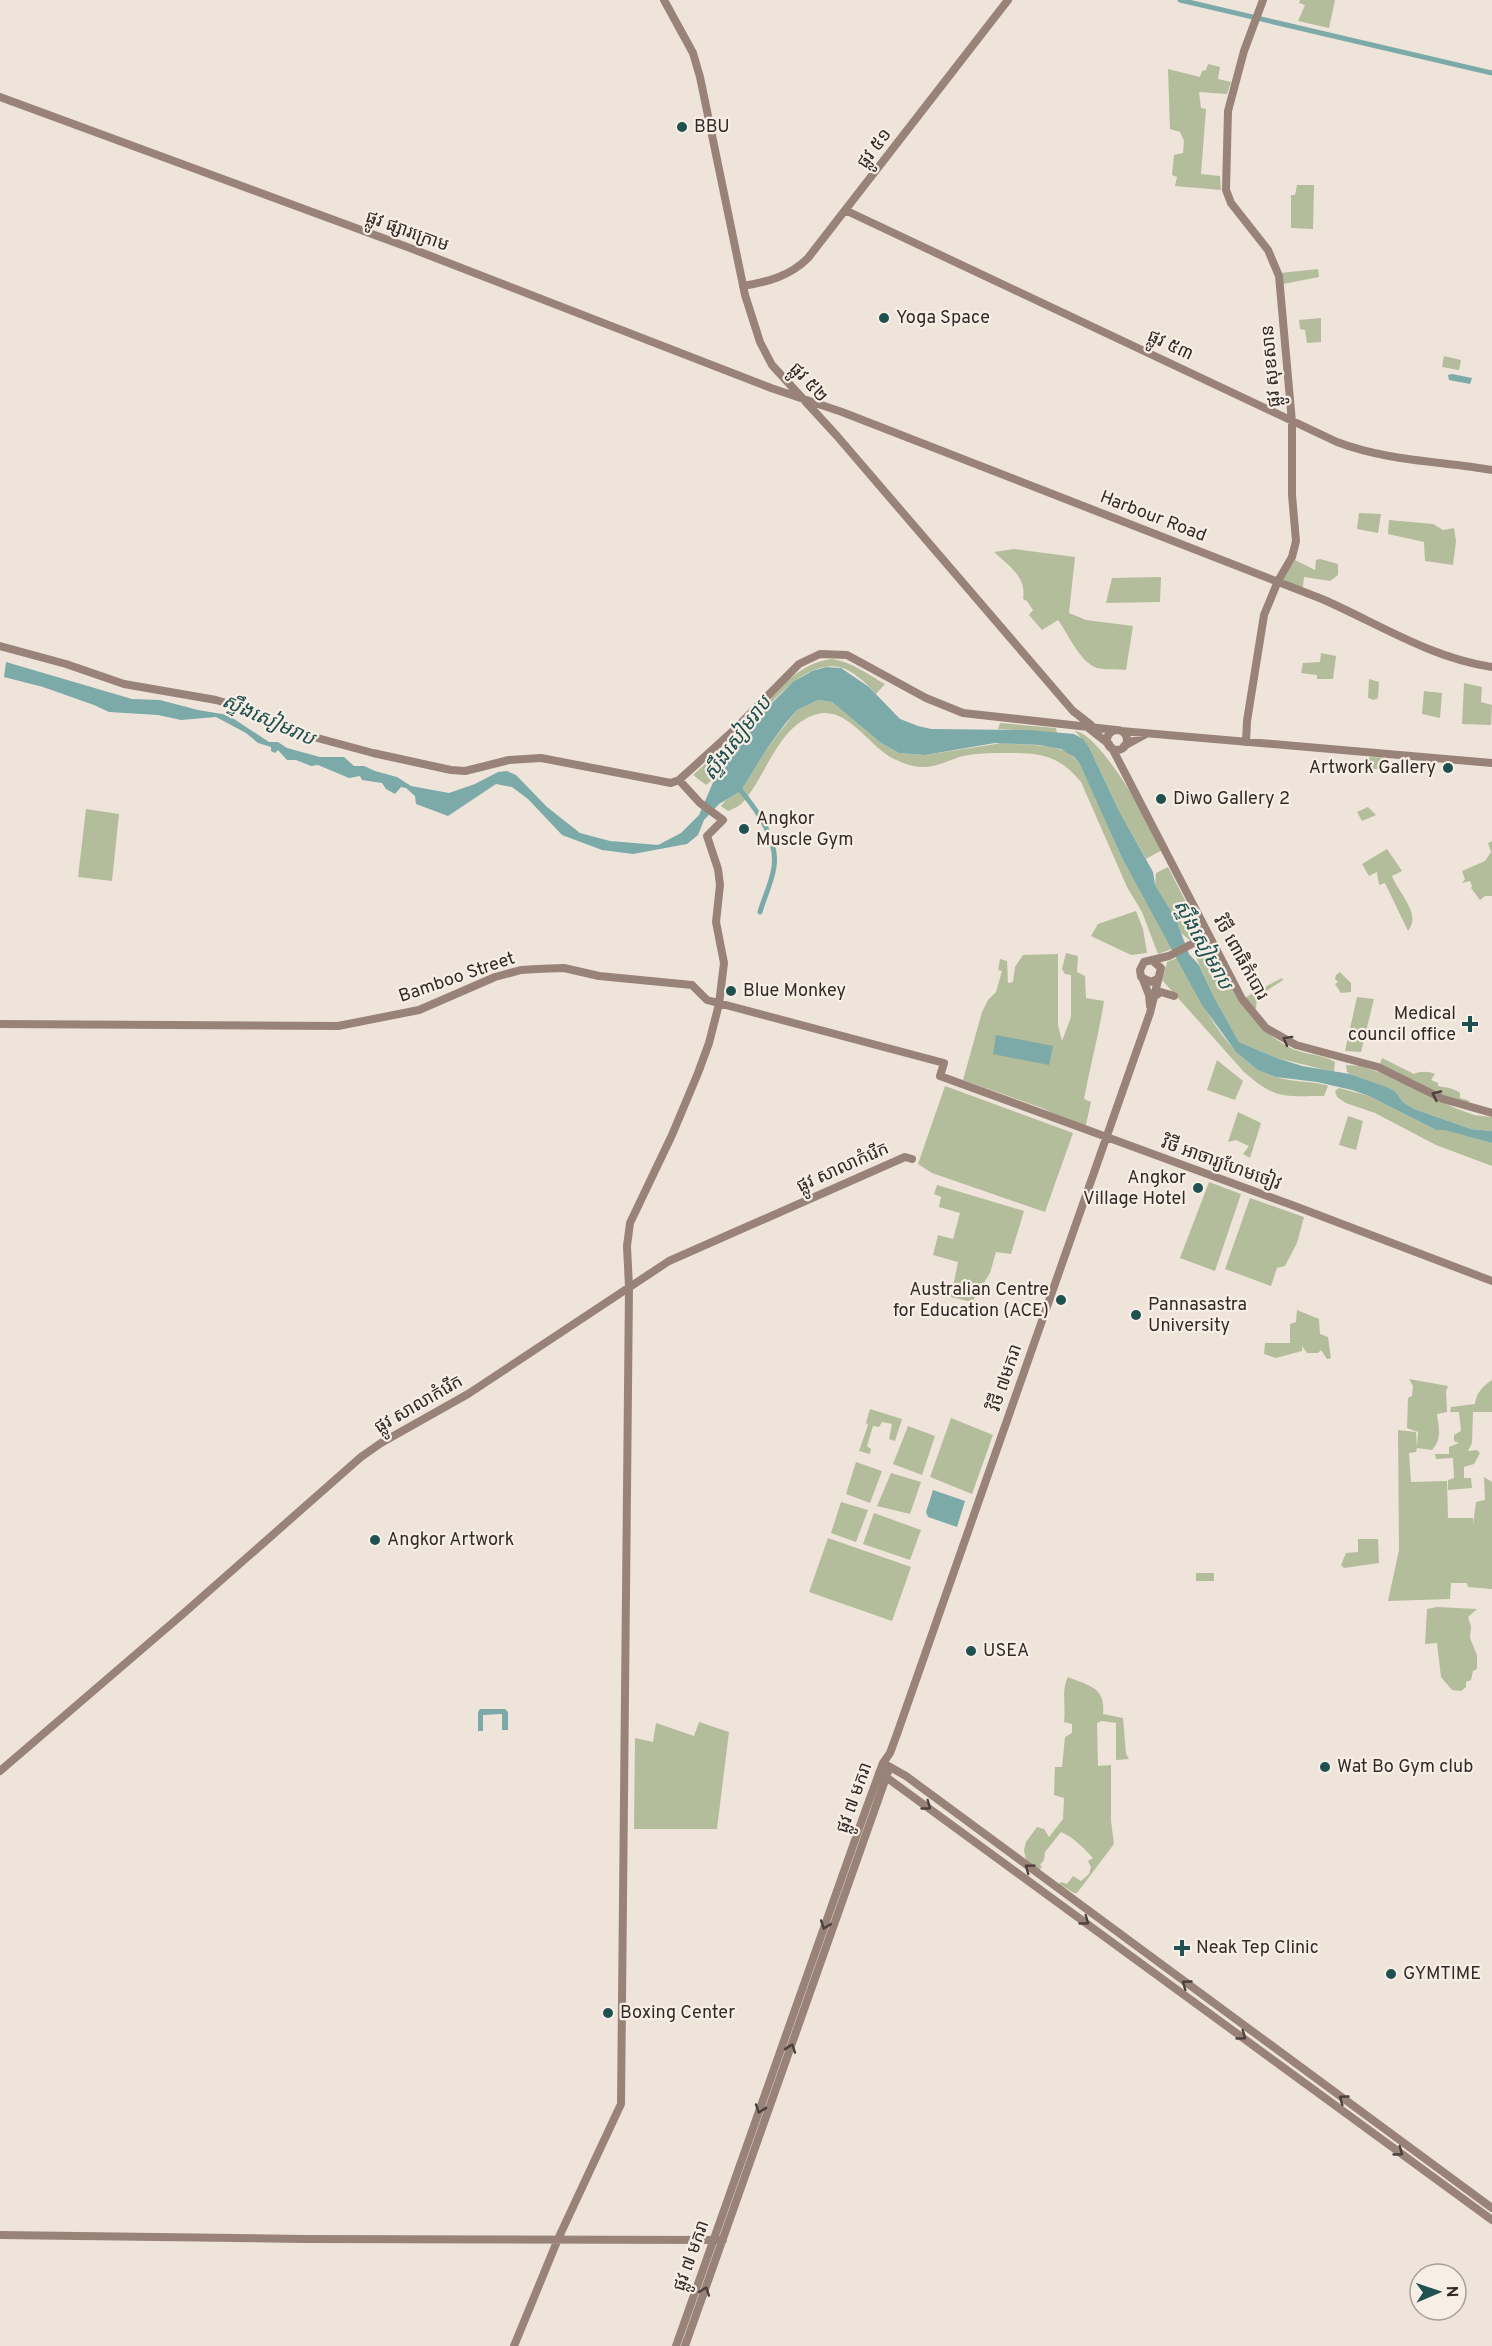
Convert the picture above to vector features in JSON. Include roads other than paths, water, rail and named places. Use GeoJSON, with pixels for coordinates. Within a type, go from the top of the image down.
{"type":"FeatureCollection","features":[{"type":"Feature","properties":{"kind":"street","name":"ផ្លូវ ៥២"},"geometry":{"type":"LineString","coordinates":[[664,0],[693,53],[700,76],[743,286],[760,342],[772,365],[821,418],[1074,718],[1095,727]]}},
{"type":"Feature","properties":{"kind":"street","name":"ផ្លូវ ៥១"},"geometry":{"type":"LineString","coordinates":[[743,286],[766,281],[794,270],[808,258],[847,211],[1008,0]]}},
{"type":"Feature","properties":{"kind":"street","name":"ផ្លូវ សុខសាន"},"geometry":{"type":"LineString","coordinates":[[1246,742],[1247,721],[1264,615],[1278,581],[1292,557],[1296,541],[1292,495],[1292,422],[1279,276],[1268,250],[1231,203],[1226,190],[1228,111],[1244,51],[1263,0]]}},
{"type":"Feature","properties":{"kind":"street","name":"ផ្លូវ ផ្សារក្រោម"},"geometry":{"type":"LineString","coordinates":[[0,97],[421,252],[802,399]]}},
{"type":"Feature","properties":{"kind":"street","name":"ផ្លូវ ៥៣"},"geometry":{"type":"LineString","coordinates":[[847,211],[1336,442],[1375,455],[1492,470]]}},
{"type":"Feature","properties":{"kind":"street"},"geometry":{"type":"LineString","coordinates":[[771,388],[779,384],[781,377]]}},
{"type":"Feature","properties":{"kind":"street","name":"Harbour Road"},"geometry":{"type":"LineString","coordinates":[[802,399],[828,407],[1278,581],[1333,603],[1372,624],[1448,656],[1492,667]]}},
{"type":"Feature","properties":{"kind":"street"},"geometry":{"type":"LineString","coordinates":[[821,418],[822,411],[828,407]]}},
{"type":"Feature","properties":{"kind":"street"},"geometry":{"type":"LineString","coordinates":[[0,646],[66,664],[124,684],[216,700],[247,710],[295,732],[373,753],[451,770],[465,771],[509,760],[541,758],[671,783],[679,780],[733,731],[799,664],[820,654],[847,655],[926,698],[963,713],[1074,718],[1086,726],[1118,731],[1492,763]]}},
{"type":"Feature","properties":{"kind":"street","name":"វិថី ពោធិកំបោរ"},"geometry":{"type":"LineString","coordinates":[[1086,726],[1110,746],[1120,759],[1242,999],[1266,1028],[1296,1045],[1378,1067],[1443,1099],[1492,1113]]}},
{"type":"Feature","properties":{"kind":"street"},"geometry":{"type":"LineString","coordinates":[[1118,731],[1109,735],[1110,746],[1118,750],[1146,734]]}},
{"type":"Feature","properties":{"kind":"street"},"geometry":{"type":"LineString","coordinates":[[1118,731],[1126,736],[1120,759]]}},
{"type":"Feature","properties":{"kind":"street"},"geometry":{"type":"LineString","coordinates":[[514,2346],[558,2239],[621,2104],[629,1287],[627,1246],[630,1223],[672,1135],[709,1043],[719,1004],[724,963],[716,921],[720,885],[718,868],[707,836],[723,820],[700,803],[679,780]]}},
{"type":"Feature","properties":{"kind":"street"},"geometry":{"type":"LineString","coordinates":[[1171,955],[1161,968],[1157,979],[1151,982],[1142,977],[1140,970],[1142,964],[1171,955],[1209,935]]}},
{"type":"Feature","properties":{"kind":"street"},"geometry":{"type":"LineString","coordinates":[[1152,960],[1161,968]]}},
{"type":"Feature","properties":{"kind":"street","name":"Bamboo Street"},"geometry":{"type":"LineString","coordinates":[[0,1024],[338,1026],[419,1010],[495,977],[521,970],[564,968],[599,976],[690,984],[696,987],[705,999],[719,1004],[944,1063],[940,1076]]}},
{"type":"Feature","properties":{"kind":"street","name":"វិថី ៧មករា"},"geometry":{"type":"LineString","coordinates":[[1142,977],[1149,995],[1150,1013]]}},
{"type":"Feature","properties":{"kind":"street","name":"វិថី ៧មករា"},"geometry":{"type":"LineString","coordinates":[[890,1753],[1150,1013],[1157,979]]}},
{"type":"Feature","properties":{"kind":"street"},"geometry":{"type":"LineString","coordinates":[[1155,996],[1161,992],[1174,996]]}},
{"type":"Feature","properties":{"kind":"street","name":"វិថី អាចារ្យហែមចៀវ"},"geometry":{"type":"LineString","coordinates":[[940,1076],[1492,1281]]}},
{"type":"Feature","properties":{"kind":"street","name":"ផ្លូវ សាលាកំរើក"},"geometry":{"type":"LineString","coordinates":[[0,1771],[361,1457],[381,1443],[468,1394],[675,1258],[905,1157],[912,1159]]}},
{"type":"Feature","properties":{"kind":"street","name":"ផ្លូវ ៧ មករា"},"geometry":{"type":"LineString","coordinates":[[676,2346],[718,2240],[890,1753]]}},
{"type":"Feature","properties":{"kind":"street"},"geometry":{"type":"LineString","coordinates":[[886,1765],[1492,2208]]}},
{"type":"Feature","properties":{"kind":"street"},"geometry":{"type":"LineString","coordinates":[[883,1775],[1492,2220]]}},
{"type":"Feature","properties":{"kind":"street"},"geometry":{"type":"LineString","coordinates":[[0,2235],[280,2239],[718,2240]]}},
{"type":"Feature","properties":{"kind":"street","name":"ផ្លូវ ៧ មករា"},"geometry":{"type":"LineString","coordinates":[[686,2346],[718,2240]]}},
{"type":"Feature","properties":{"kind":"water"},"geometry":{"type":"Polygon","coordinates":[[[1448,375],[1472,378],[1470,384],[1449,380],[1448,375]]]}},
{"type":"Feature","properties":{"kind":"water","name":"ស្ទឹងសៀមរាប"},"geometry":{"type":"Polygon","coordinates":[[[6,662],[132,699],[160,700],[228,715],[269,742],[278,742],[287,748],[320,757],[344,757],[354,766],[364,766],[397,777],[411,786],[449,793],[475,784],[498,772],[507,771],[516,775],[547,807],[580,833],[610,841],[658,845],[681,833],[699,815],[715,778],[764,711],[793,682],[812,671],[826,667],[841,668],[869,687],[900,719],[918,726],[931,729],[1028,730],[1074,734],[1083,739],[1089,747],[1118,809],[1153,872],[1155,885],[1175,917],[1189,954],[1199,965],[1239,1042],[1302,1066],[1350,1074],[1386,1087],[1395,1091],[1403,1102],[1414,1109],[1471,1129],[1492,1131],[1492,1143],[1445,1130],[1436,1130],[1369,1096],[1352,1090],[1317,1082],[1276,1077],[1258,1070],[1236,1052],[1202,1005],[1122,858],[1080,764],[1061,749],[1040,745],[995,743],[925,755],[899,753],[881,743],[832,702],[818,700],[797,710],[768,747],[741,791],[719,804],[704,820],[698,835],[687,844],[633,854],[602,850],[562,835],[528,799],[512,787],[496,784],[448,816],[416,804],[415,796],[406,788],[401,787],[395,794],[386,789],[382,783],[362,780],[360,776],[349,778],[318,765],[311,766],[296,760],[287,760],[278,750],[275,753],[271,751],[271,747],[258,743],[246,733],[216,717],[181,720],[158,715],[109,712],[43,687],[4,677],[6,662]]]}},
{"type":"Feature","properties":{"kind":"water"},"geometry":{"type":"Polygon","coordinates":[[[996,1035],[1053,1046],[1049,1065],[993,1054],[996,1035]]]}},
{"type":"Feature","properties":{"kind":"water"},"geometry":{"type":"Polygon","coordinates":[[[933,1490],[965,1501],[957,1527],[928,1517],[926,1512],[933,1490]]]}},
{"type":"Feature","properties":{"kind":"water"},"geometry":{"type":"Polygon","coordinates":[[[480,1709],[505,1709],[508,1712],[508,1730],[502,1730],[502,1714],[483,1715],[483,1731],[478,1731],[480,1709]]]}},
{"type":"Feature","properties":{"kind":"waterway"},"geometry":{"type":"LineString","coordinates":[[1180,0],[1492,73]]}},
{"type":"Feature","properties":{"kind":"waterway"},"geometry":{"type":"LineString","coordinates":[[741,791],[760,816],[773,846],[773,873],[760,912]]}},
{"type":"Feature","properties":{"kind":"place","name":"BBU"},"geometry":{"type":"Point","coordinates":[682,127]}},
{"type":"Feature","properties":{"kind":"place","name":"Yoga Space"},"geometry":{"type":"Point","coordinates":[884,318]}},
{"type":"Feature","properties":{"kind":"place","name":"Artwork Gallery"},"geometry":{"type":"Point","coordinates":[1448,768]}},
{"type":"Feature","properties":{"kind":"place","name":"Diwo Gallery 2"},"geometry":{"type":"Point","coordinates":[1161,799]}},
{"type":"Feature","properties":{"kind":"place","name":"Angkor Muscle Gym"},"geometry":{"type":"Point","coordinates":[744,829]}},
{"type":"Feature","properties":{"kind":"place","name":"Blue Monkey"},"geometry":{"type":"Point","coordinates":[731,991]}},
{"type":"Feature","properties":{"kind":"place","name":"Medical council office"},"geometry":{"type":"Point","coordinates":[1470,1024]}},
{"type":"Feature","properties":{"kind":"place","name":"Angkor Village Hotel"},"geometry":{"type":"Point","coordinates":[1198,1188]}},
{"type":"Feature","properties":{"kind":"place","name":"Australian Centre for Education (ACE)"},"geometry":{"type":"Point","coordinates":[1061,1300]}},
{"type":"Feature","properties":{"kind":"place","name":"Pannasastra University"},"geometry":{"type":"Point","coordinates":[1136,1315]}},
{"type":"Feature","properties":{"kind":"place","name":"Angkor Artwork"},"geometry":{"type":"Point","coordinates":[375,1540]}},
{"type":"Feature","properties":{"kind":"place","name":"USEA"},"geometry":{"type":"Point","coordinates":[971,1651]}},
{"type":"Feature","properties":{"kind":"place","name":"Wat Bo Gym club"},"geometry":{"type":"Point","coordinates":[1325,1767]}},
{"type":"Feature","properties":{"kind":"place","name":"Neak Tep Clinic"},"geometry":{"type":"Point","coordinates":[1182,1948]}},
{"type":"Feature","properties":{"kind":"place","name":"GYMTIME"},"geometry":{"type":"Point","coordinates":[1391,1974]}},
{"type":"Feature","properties":{"kind":"place","name":"Boxing Center"},"geometry":{"type":"Point","coordinates":[608,2013]}}]}
